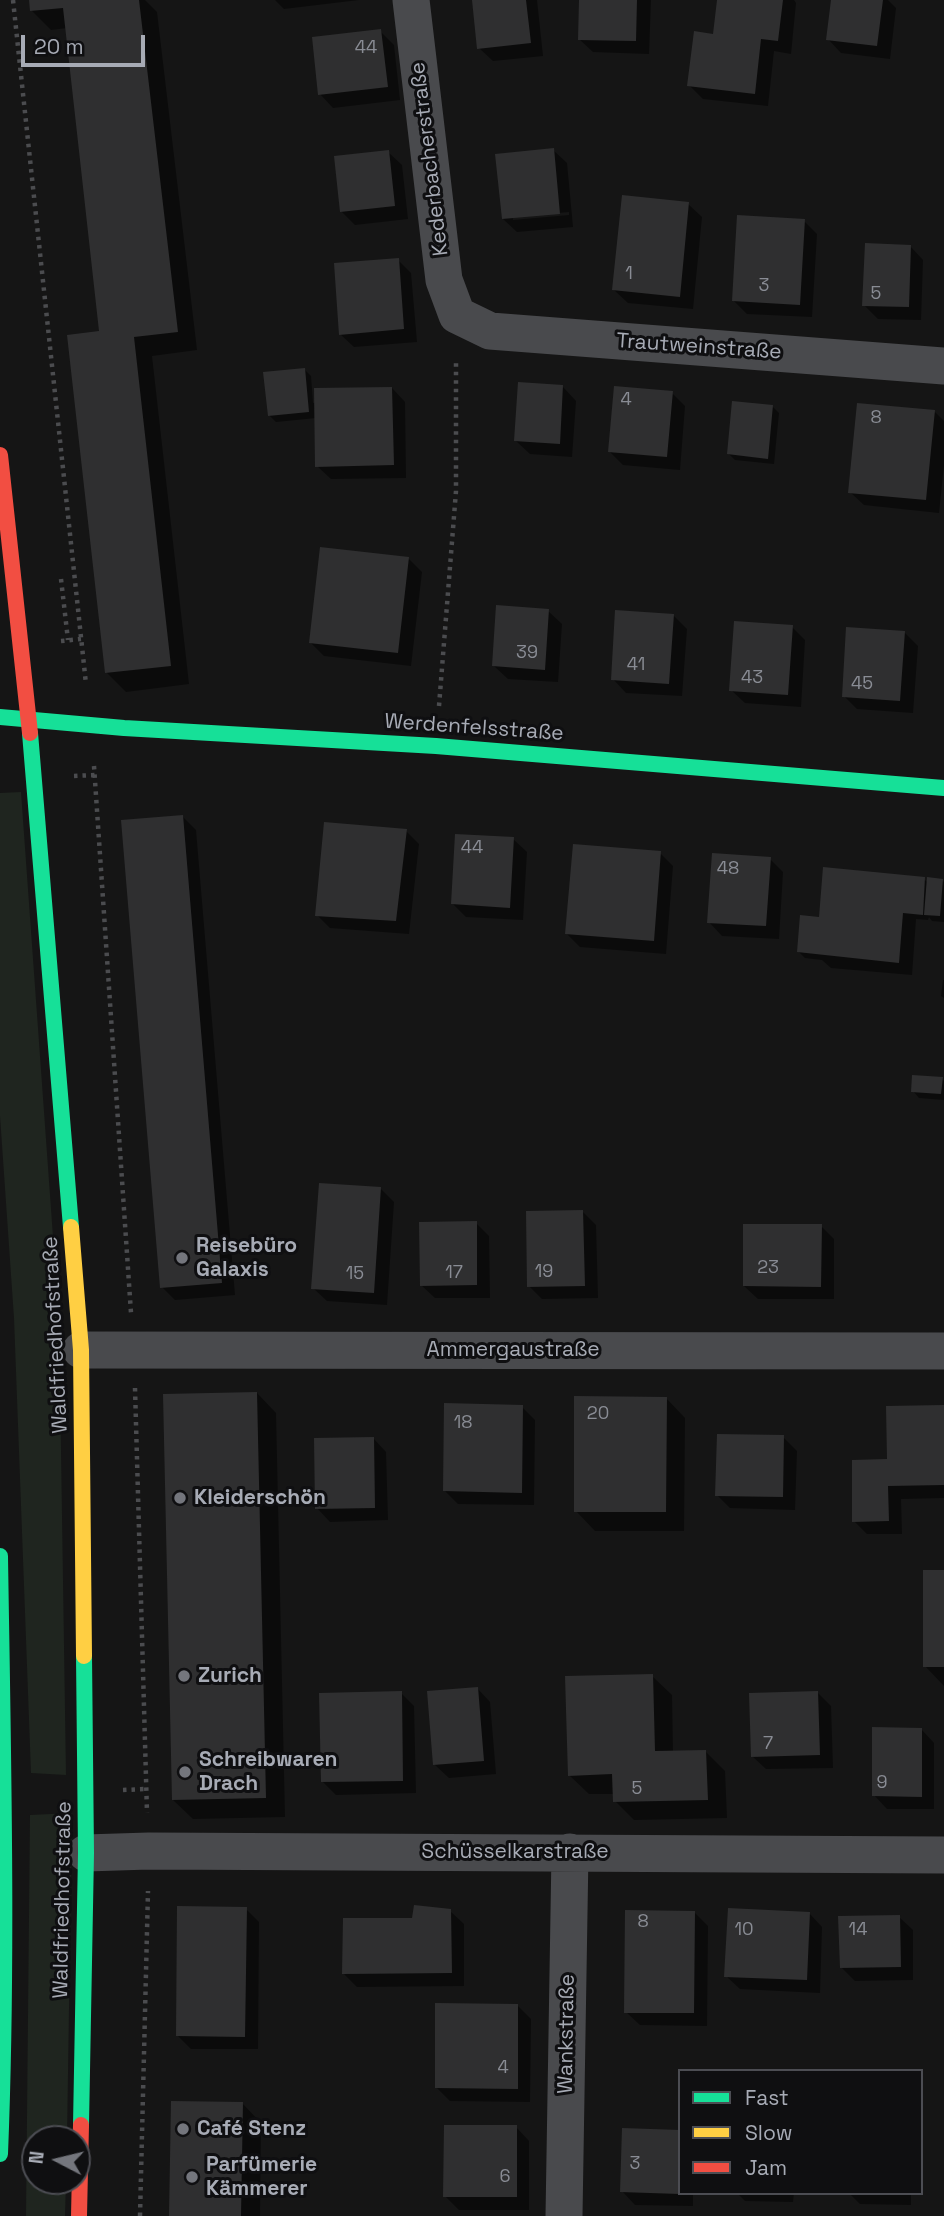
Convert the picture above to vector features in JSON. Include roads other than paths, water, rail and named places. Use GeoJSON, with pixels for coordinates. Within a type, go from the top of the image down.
{"type":"FeatureCollection","features":[{"type":"Feature","properties":{"kind":"main road","name":"Waldfriedhofstraße"},"geometry":{"type":"LineString","coordinates":[[0,455],[30,720],[81,1350],[86,1853],[79,2216]]}},
{"type":"Feature","properties":{"kind":"main road","name":"Werdenfelsstraße"},"geometry":{"type":"LineString","coordinates":[[0,718],[436,746],[944,788]]}},
{"type":"Feature","properties":{"kind":"main road"},"geometry":{"type":"LineString","coordinates":[[0,1556],[3,2074],[0,2154]]}},
{"type":"Feature","properties":{"kind":"street","name":"Kederbacherstraße"},"geometry":{"type":"LineString","coordinates":[[411,0],[444,280],[457,315]]}},
{"type":"Feature","properties":{"kind":"street","name":"Trautweinstraße"},"geometry":{"type":"LineString","coordinates":[[457,315],[490,331],[944,366]]}},
{"type":"Feature","properties":{"kind":"street","name":"Ammergaustraße"},"geometry":{"type":"LineString","coordinates":[[81,1350],[944,1351]]}},
{"type":"Feature","properties":{"kind":"street","name":"Schüsselkarstraße"},"geometry":{"type":"LineString","coordinates":[[86,1853],[570,1852],[944,1855]]}},
{"type":"Feature","properties":{"kind":"street","name":"Wankstraße"},"geometry":{"type":"LineString","coordinates":[[564,2216],[570,1852]]}},
{"type":"Feature","properties":{"kind":"place","name":"Reisebüro Galaxis"},"geometry":{"type":"Point","coordinates":[182,1258]}},
{"type":"Feature","properties":{"kind":"place","name":"Kleiderschön"},"geometry":{"type":"Point","coordinates":[180,1498]}},
{"type":"Feature","properties":{"kind":"place","name":"Zurich"},"geometry":{"type":"Point","coordinates":[184,1676]}},
{"type":"Feature","properties":{"kind":"place","name":"Schreibwaren Drach"},"geometry":{"type":"Point","coordinates":[185,1772]}},
{"type":"Feature","properties":{"kind":"place","name":"Café Stenz"},"geometry":{"type":"Point","coordinates":[183,2129]}},
{"type":"Feature","properties":{"kind":"place","name":"Parfümerie Kämmerer"},"geometry":{"type":"Point","coordinates":[192,2177]}}]}
